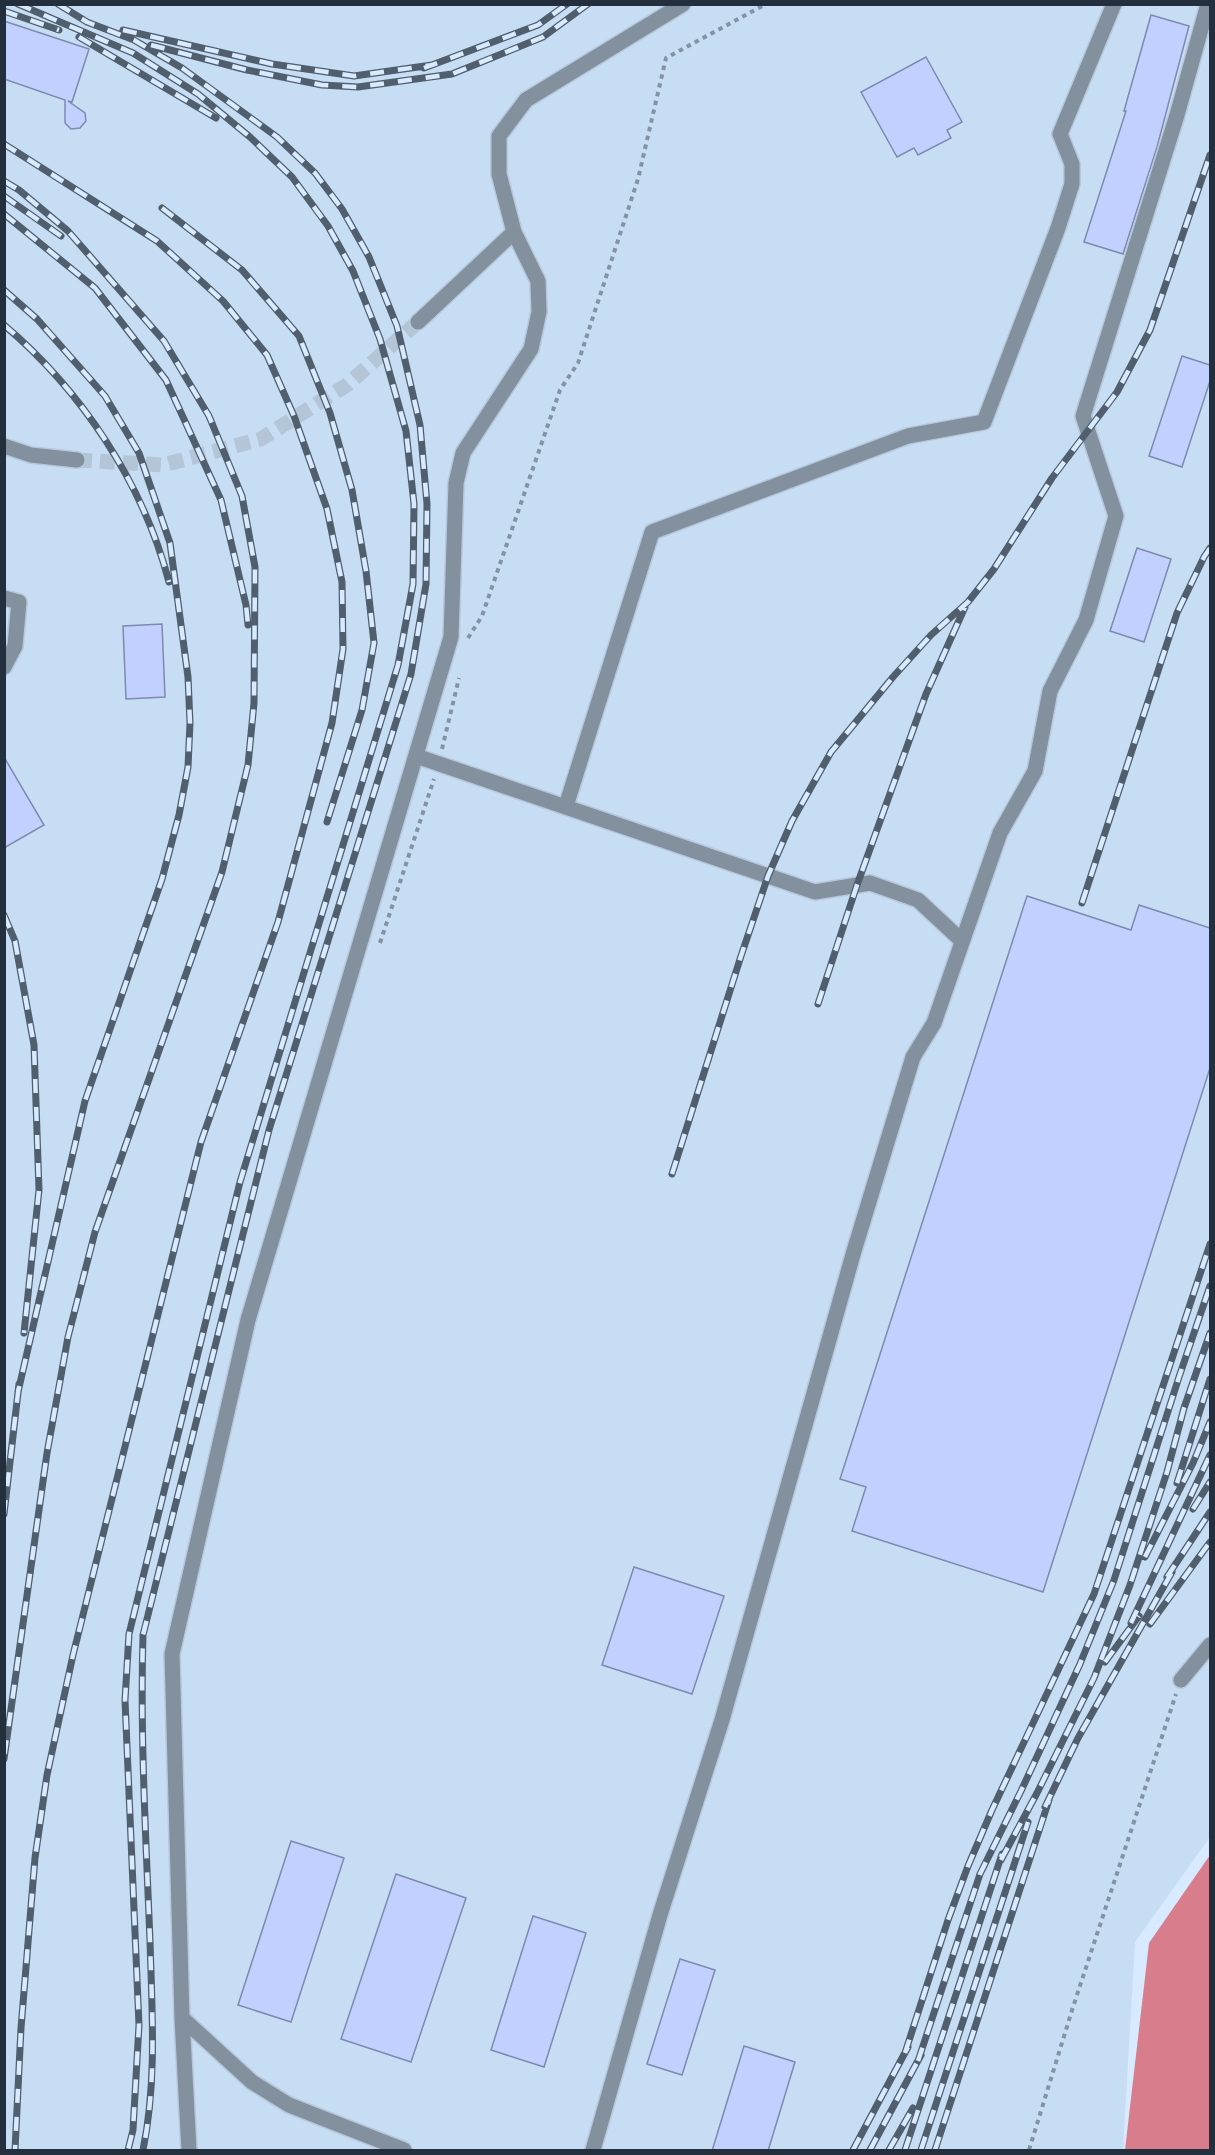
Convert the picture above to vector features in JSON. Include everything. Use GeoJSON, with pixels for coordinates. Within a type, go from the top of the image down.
{"type":"FeatureCollection","features":[{"type":"Feature","properties":{"kind":"lane"},"geometry":{"type":"LineString","coordinates":[[189,2151],[182,2018],[172,1654],[248,1320],[451,637],[456,483],[459,466],[463,453],[531,349],[539,312],[538,281],[514,232],[499,174],[499,136],[526,100],[683,4]]}},
{"type":"Feature","properties":{"kind":"lane"},"geometry":{"type":"LineString","coordinates":[[566,807],[652,532],[908,436],[984,422],[1058,228],[1072,184],[1072,164],[1060,134],[1114,4]]}},
{"type":"Feature","properties":{"kind":"lane"},"geometry":{"type":"LineString","coordinates":[[593,2151],[660,1915],[722,1720],[854,1251],[906,1080],[914,1057],[934,1023],[1000,833],[1035,771],[1050,691],[1086,620],[1116,516],[1083,416],[1177,115],[1208,4]]}},
{"type":"Feature","properties":{"kind":"lane"},"geometry":{"type":"LineString","coordinates":[[418,322],[514,232]]}},
{"type":"Feature","properties":{"kind":"lane"},"geometry":{"type":"LineString","coordinates":[[4,446],[31,455],[77,460]]}},
{"type":"Feature","properties":{"kind":"lane"},"geometry":{"type":"LineString","coordinates":[[4,598],[19,602],[15,646],[4,667]]}},
{"type":"Feature","properties":{"kind":"lane"},"geometry":{"type":"LineString","coordinates":[[416,756],[815,892],[870,883],[918,900],[962,941]]}},
{"type":"Feature","properties":{"kind":"lane"},"geometry":{"type":"LineString","coordinates":[[1181,1680],[1210,1645]]}},
{"type":"Feature","properties":{"kind":"lane"},"geometry":{"type":"LineString","coordinates":[[182,2018],[252,2082],[289,2105],[404,2151]]}},
{"type":"Feature","properties":{"kind":"path"},"geometry":{"type":"LineString","coordinates":[[467,639],[482,616],[560,390],[578,363],[638,179],[666,58],[766,4]]}},
{"type":"Feature","properties":{"kind":"path"},"geometry":{"type":"LineString","coordinates":[[377,952],[439,763],[460,673]]}},
{"type":"Feature","properties":{"kind":"path"},"geometry":{"type":"LineString","coordinates":[[1029,2151],[1073,2007],[1181,1680]]}},
{"type":"Feature","properties":{"kind":"shaded area"},"geometry":{"type":"Polygon","coordinates":[[[5,5],[1210,5],[1210,1837],[1135,1942],[1123,2150],[5,2150],[5,5]]]}},
{"type":"Feature","properties":{"kind":"shaded area"},"geometry":{"type":"Polygon","coordinates":[[[1210,1855],[1210,2150],[1125,2150],[1149,1943],[1210,1855]]]}},
{"type":"Feature","properties":{"kind":"building"},"geometry":{"type":"Polygon","coordinates":[[[1151,15],[1189,26],[1157,147],[1123,254],[1084,242],[1126,111],[1124,111],[1151,15]]]}},
{"type":"Feature","properties":{"kind":"building"},"geometry":{"type":"Polygon","coordinates":[[[4,21],[89,49],[72,102],[68,101],[85,113],[86,121],[80,128],[71,129],[65,123],[65,100],[4,79],[4,21]]]}},
{"type":"Feature","properties":{"kind":"building"},"geometry":{"type":"Polygon","coordinates":[[[926,57],[962,122],[947,130],[951,138],[918,155],[914,148],[897,157],[861,92],[926,57]]]}},
{"type":"Feature","properties":{"kind":"building"},"geometry":{"type":"Polygon","coordinates":[[[1182,356],[1210,365],[1210,381],[1182,467],[1149,456],[1182,356]]]}},
{"type":"Feature","properties":{"kind":"building"},"geometry":{"type":"Polygon","coordinates":[[[1137,548],[1171,559],[1144,642],[1110,631],[1137,548]]]}},
{"type":"Feature","properties":{"kind":"building"},"geometry":{"type":"Polygon","coordinates":[[[162,624],[165,697],[126,699],[123,626],[162,624]]]}},
{"type":"Feature","properties":{"kind":"building"},"geometry":{"type":"Polygon","coordinates":[[[4,757],[44,825],[4,848],[4,757]]]}},
{"type":"Feature","properties":{"kind":"building"},"geometry":{"type":"Polygon","coordinates":[[[1027,896],[1131,930],[1139,905],[1210,928],[1210,1068],[1043,1592],[852,1531],[866,1487],[840,1479],[1027,896]]]}},
{"type":"Feature","properties":{"kind":"building"},"geometry":{"type":"Polygon","coordinates":[[[634,1567],[724,1596],[692,1694],[602,1665],[634,1567]]]}},
{"type":"Feature","properties":{"kind":"building"},"geometry":{"type":"Polygon","coordinates":[[[291,1841],[344,1858],[291,2022],[238,2005],[291,1841]]]}},
{"type":"Feature","properties":{"kind":"building"},"geometry":{"type":"Polygon","coordinates":[[[396,1874],[466,1898],[411,2062],[341,2039],[396,1874]]]}},
{"type":"Feature","properties":{"kind":"building"},"geometry":{"type":"Polygon","coordinates":[[[533,1916],[586,1933],[544,2067],[491,2050],[533,1916]]]}},
{"type":"Feature","properties":{"kind":"building"},"geometry":{"type":"Polygon","coordinates":[[[680,1959],[715,1970],[682,2075],[647,2064],[680,1959]]]}},
{"type":"Feature","properties":{"kind":"building"},"geometry":{"type":"Polygon","coordinates":[[[744,2046],[795,2062],[768,2151],[712,2151],[744,2046]]]}},
{"type":"Feature","properties":{"kind":"tunnel"},"geometry":{"type":"LineString","coordinates":[[77,460],[163,465],[261,439],[347,385],[418,322]]}},
{"type":"Feature","properties":{"kind":"railway"},"geometry":{"type":"LineString","coordinates":[[18,4],[133,53],[198,94],[250,137],[292,177],[328,226],[353,271],[380,339],[406,431],[414,504],[413,584],[398,665],[240,1182],[129,1634],[125,1700],[139,2025],[133,2130],[128,2150]]}},
{"type":"Feature","properties":{"kind":"railway"},"geometry":{"type":"LineString","coordinates":[[58,4],[87,22],[134,40],[182,68],[277,137],[315,173],[342,209],[369,257],[397,326],[420,425],[427,504],[426,584],[411,674],[269,1130],[143,1635],[143,1750],[152,1994],[152,2072],[143,2150]]}},
{"type":"Feature","properties":{"kind":"railway"},"geometry":{"type":"LineString","coordinates":[[424,68],[538,25],[567,4]]}},
{"type":"Feature","properties":{"kind":"railway"},"geometry":{"type":"LineString","coordinates":[[151,45],[247,70],[322,85],[358,87],[452,74],[543,37],[588,4]]}},
{"type":"Feature","properties":{"kind":"railway"},"geometry":{"type":"LineString","coordinates":[[4,11],[59,30]]}},
{"type":"Feature","properties":{"kind":"railway"},"geometry":{"type":"LineString","coordinates":[[123,30],[272,64],[354,76],[432,65]]}},
{"type":"Feature","properties":{"kind":"railway"},"geometry":{"type":"LineString","coordinates":[[79,37],[216,118]]}},
{"type":"Feature","properties":{"kind":"railway"},"geometry":{"type":"LineString","coordinates":[[4,144],[157,241],[223,301],[267,355],[294,416],[327,509],[342,582],[343,649],[332,723],[278,922],[201,1142],[73,1655],[47,1775],[35,1858],[21,2028],[15,2150]]}},
{"type":"Feature","properties":{"kind":"railway"},"geometry":{"type":"LineString","coordinates":[[672,1174],[768,876],[792,821],[831,752],[931,635],[968,602],[994,569],[1052,478],[1117,392],[1150,330],[1210,155]]}},
{"type":"Feature","properties":{"kind":"railway"},"geometry":{"type":"LineString","coordinates":[[4,181],[19,190],[68,231],[164,341],[209,416],[242,496],[255,567],[254,703],[248,765],[222,872],[95,1232],[68,1337],[47,1453],[4,1759]]}},
{"type":"Feature","properties":{"kind":"railway"},"geometry":{"type":"LineString","coordinates":[[4,196],[61,236]]}},
{"type":"Feature","properties":{"kind":"railway"},"geometry":{"type":"LineString","coordinates":[[162,208],[242,270],[299,336],[330,413],[352,490],[366,571],[374,643],[362,710],[327,822]]}},
{"type":"Feature","properties":{"kind":"railway"},"geometry":{"type":"LineString","coordinates":[[4,214],[95,288],[166,380],[221,500],[246,605],[248,625]]}},
{"type":"Feature","properties":{"kind":"railway"},"geometry":{"type":"LineString","coordinates":[[4,290],[37,319],[105,396],[139,453],[170,543],[188,677],[190,723],[188,767],[179,815],[162,879],[85,1101],[18,1392]]}},
{"type":"Feature","properties":{"kind":"railway"},"geometry":{"type":"LineString","coordinates":[[4,325],[59,379],[106,441],[143,509],[158,545],[169,582]]}},
{"type":"Feature","properties":{"kind":"railway"},"geometry":{"type":"LineString","coordinates":[[1082,903],[1177,613],[1210,548]]}},
{"type":"Feature","properties":{"kind":"railway"},"geometry":{"type":"LineString","coordinates":[[818,1004],[857,885],[926,694],[965,607]]}},
{"type":"Feature","properties":{"kind":"railway"},"geometry":{"type":"LineString","coordinates":[[4,915],[15,941],[34,1045],[39,1190],[24,1333]]}},
{"type":"Feature","properties":{"kind":"railway"},"geometry":{"type":"LineString","coordinates":[[905,2053],[968,1866],[1094,1594],[1210,1244]]}},
{"type":"Feature","properties":{"kind":"railway"},"geometry":{"type":"LineString","coordinates":[[918,2061],[980,1874],[1080,1664],[1114,1580],[1210,1286]]}},
{"type":"Feature","properties":{"kind":"railway"},"geometry":{"type":"LineString","coordinates":[[1001,1860],[1094,1678],[1130,1585],[1167,1472],[1184,1408],[1210,1333]]}},
{"type":"Feature","properties":{"kind":"railway"},"geometry":{"type":"LineString","coordinates":[[1177,1483],[1210,1379]]}},
{"type":"Feature","properties":{"kind":"railway"},"geometry":{"type":"LineString","coordinates":[[4,1514],[19,1384]]}},
{"type":"Feature","properties":{"kind":"railway"},"geometry":{"type":"LineString","coordinates":[[1145,1557],[1193,1463],[1210,1422]]}},
{"type":"Feature","properties":{"kind":"railway"},"geometry":{"type":"LineString","coordinates":[[1131,1623],[1210,1455]]}},
{"type":"Feature","properties":{"kind":"railway"},"geometry":{"type":"LineString","coordinates":[[1193,1509],[1210,1482]]}},
{"type":"Feature","properties":{"kind":"railway"},"geometry":{"type":"LineString","coordinates":[[1167,1577],[1210,1512]]}},
{"type":"Feature","properties":{"kind":"railway"},"geometry":{"type":"LineString","coordinates":[[1150,1624],[1210,1542]]}},
{"type":"Feature","properties":{"kind":"railway"},"geometry":{"type":"LineString","coordinates":[[1045,1807],[1078,1738],[1172,1572]]}},
{"type":"Feature","properties":{"kind":"railway"},"geometry":{"type":"LineString","coordinates":[[1105,1662],[1139,1616]]}},
{"type":"Feature","properties":{"kind":"railway"},"geometry":{"type":"LineString","coordinates":[[935,2150],[1049,1800]]}},
{"type":"Feature","properties":{"kind":"railway"},"geometry":{"type":"LineString","coordinates":[[921,2150],[1028,1822]]}},
{"type":"Feature","properties":{"kind":"railway"},"geometry":{"type":"LineString","coordinates":[[905,2150],[1002,1854]]}},
{"type":"Feature","properties":{"kind":"railway"},"geometry":{"type":"LineString","coordinates":[[853,2150],[908,2047]]}},
{"type":"Feature","properties":{"kind":"railway"},"geometry":{"type":"LineString","coordinates":[[870,2150],[921,2055]]}},
{"type":"Feature","properties":{"kind":"railway"},"geometry":{"type":"LineString","coordinates":[[889,2150],[913,2108]]}}]}
